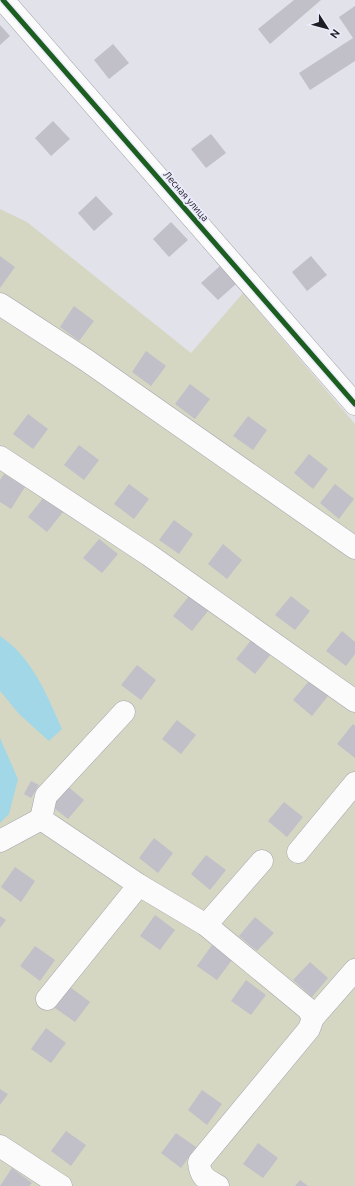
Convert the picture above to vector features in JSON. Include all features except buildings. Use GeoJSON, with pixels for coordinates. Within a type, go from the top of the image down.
{"type":"FeatureCollection","features":[{"type":"Feature","properties":{"kind":"street","name":"Лесная улица"},"geometry":{"type":"LineString","coordinates":[[3,0],[355,404]]}},
{"type":"Feature","properties":{"kind":"street"},"geometry":{"type":"LineString","coordinates":[[0,304],[86,360],[355,548]]}},
{"type":"Feature","properties":{"kind":"street"},"geometry":{"type":"LineString","coordinates":[[0,457],[149,556],[355,701]]}},
{"type":"Feature","properties":{"kind":"street"},"geometry":{"type":"LineString","coordinates":[[0,841],[41,819],[46,796],[124,712]]}},
{"type":"Feature","properties":{"kind":"street"},"geometry":{"type":"LineString","coordinates":[[298,852],[355,783]]}},
{"type":"Feature","properties":{"kind":"street"},"geometry":{"type":"LineString","coordinates":[[41,819],[139,885],[206,926],[308,1009],[313,1018]]}},
{"type":"Feature","properties":{"kind":"street"},"geometry":{"type":"LineString","coordinates":[[206,926],[262,861]]}},
{"type":"Feature","properties":{"kind":"street"},"geometry":{"type":"LineString","coordinates":[[47,999],[139,885]]}},
{"type":"Feature","properties":{"kind":"street"},"geometry":{"type":"LineString","coordinates":[[218,1186],[207,1180],[200,1172],[199,1162],[309,1029],[313,1018],[355,970]]}},
{"type":"Feature","properties":{"kind":"street"},"geometry":{"type":"LineString","coordinates":[[0,1146],[61,1186]]}},
{"type":"Feature","properties":{"kind":"green space"},"geometry":{"type":"Polygon","coordinates":[[[0,209],[27,222],[191,353],[243,293],[355,424],[355,1186],[0,1186],[0,209]]]}},
{"type":"Feature","properties":{"kind":"water"},"geometry":{"type":"Polygon","coordinates":[[[0,636],[21,655],[30,666],[44,690],[62,729],[49,741],[19,714],[0,691],[0,636]]]}},
{"type":"Feature","properties":{"kind":"water"},"geometry":{"type":"Polygon","coordinates":[[[0,738],[18,779],[9,814],[0,823],[0,738]]]}},
{"type":"Feature","properties":{"kind":"cycle path"},"geometry":{"type":"LineString","coordinates":[[3,0],[355,404]]}}]}
